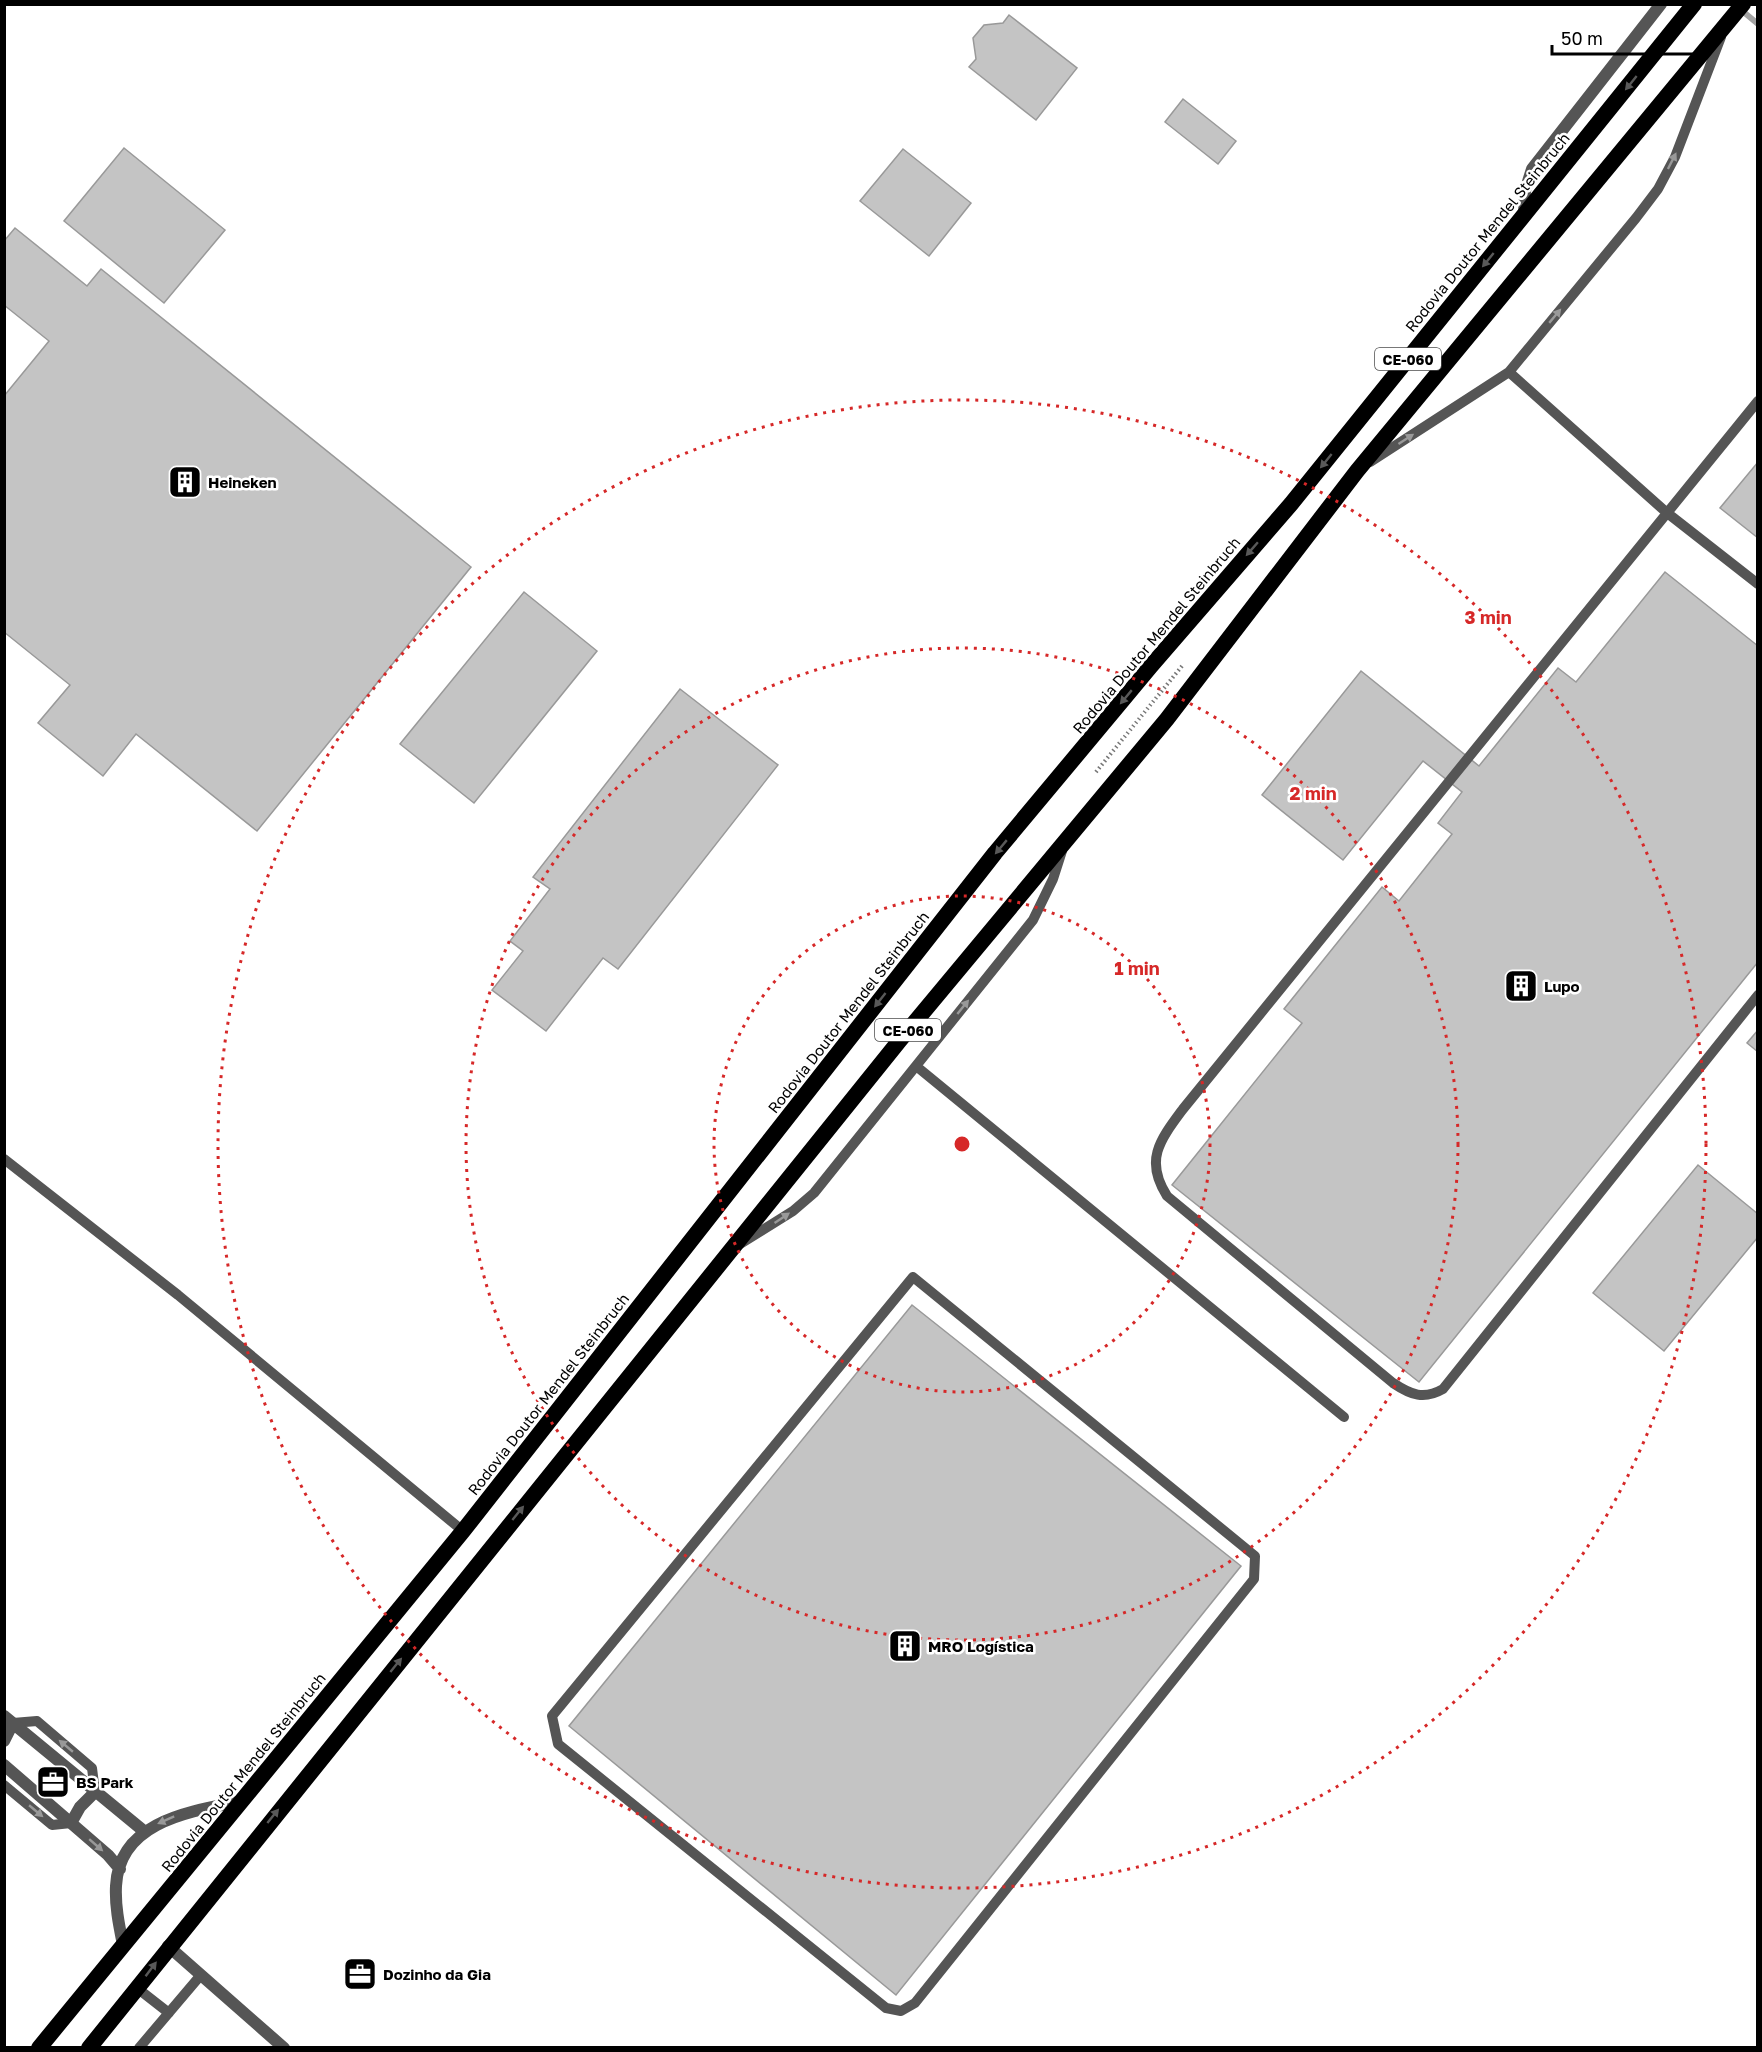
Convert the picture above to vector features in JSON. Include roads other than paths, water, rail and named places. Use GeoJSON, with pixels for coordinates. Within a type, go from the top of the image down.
{"type":"FeatureCollection","features":[{"type":"Feature","properties":{"kind":"highway","name":"Rodovia Doutor Mendel Steinbruch"},"geometry":{"type":"LineString","coordinates":[[39,2048],[463,1531],[988,863],[1151,666],[1291,504],[1694,4]]}},
{"type":"Feature","properties":{"kind":"highway","name":"CE-060"},"geometry":{"type":"LineString","coordinates":[[89,2048],[168,1946],[900,1040],[1167,719],[1357,471],[1733,17]]}},
{"type":"Feature","properties":{"kind":"street"},"geometry":{"type":"LineString","coordinates":[[1524,214],[1525,191],[1532,169],[1661,4]]}},
{"type":"Feature","properties":{"kind":"street"},"geometry":{"type":"LineString","coordinates":[[4,1742],[9,1720],[145,1832]]}},
{"type":"Feature","properties":{"kind":"street"},"geometry":{"type":"LineString","coordinates":[[4,1765],[108,1854],[120,1869]]}},
{"type":"Feature","properties":{"kind":"street"},"geometry":{"type":"LineString","coordinates":[[71,1823],[80,1807],[95,1792]]}},
{"type":"Feature","properties":{"kind":"street"},"geometry":{"type":"LineString","coordinates":[[123,1945],[116,1910],[116,1883],[126,1855],[145,1832],[170,1817],[243,1801]]}},
{"type":"Feature","properties":{"kind":"street"},"geometry":{"type":"LineString","coordinates":[[168,1946],[284,2048]]}},
{"type":"Feature","properties":{"kind":"lane"},"geometry":{"type":"LineString","coordinates":[[1357,471],[1509,372],[1658,189],[1689,123],[1733,17]]}},
{"type":"Feature","properties":{"kind":"lane"},"geometry":{"type":"LineString","coordinates":[[1509,372],[1666,512],[1758,584]]}},
{"type":"Feature","properties":{"kind":"lane"},"geometry":{"type":"LineString","coordinates":[[1758,401],[1183,1109],[1158,1146],[1154,1164],[1157,1178],[1167,1196],[1393,1383],[1416,1396],[1434,1394],[1443,1389],[1758,995]]}},
{"type":"Feature","properties":{"kind":"lane"},"geometry":{"type":"LineString","coordinates":[[732,1248],[771,1226],[814,1193],[1033,920],[1053,879],[1064,844]]}},
{"type":"Feature","properties":{"kind":"lane"},"geometry":{"type":"LineString","coordinates":[[916,1066],[1344,1417]]}},
{"type":"Feature","properties":{"kind":"lane"},"geometry":{"type":"LineString","coordinates":[[4,1159],[178,1295],[463,1531]]}},
{"type":"Feature","properties":{"kind":"lane"},"geometry":{"type":"LineString","coordinates":[[913,1277],[1255,1556],[1254,1580],[915,2003],[902,2011],[886,2008],[558,1744],[552,1716],[913,1277]]}},
{"type":"Feature","properties":{"kind":"lane"},"geometry":{"type":"LineString","coordinates":[[4,1785],[52,1825],[71,1823]]}},
{"type":"Feature","properties":{"kind":"lane"},"geometry":{"type":"LineString","coordinates":[[140,2047],[200,1976]]}},
{"type":"Feature","properties":{"kind":"lane"},"geometry":{"type":"LineString","coordinates":[[136,1988],[169,2013]]}},
{"type":"Feature","properties":{"kind":"waterway"},"geometry":{"type":"LineString","coordinates":[[1740,9],[1758,24]]}},
{"type":"Feature","properties":{"kind":"place","name":"Heineken"},"geometry":{"type":"Point","coordinates":[185,482]}},
{"type":"Feature","properties":{"kind":"place","name":"Lupo"},"geometry":{"type":"Point","coordinates":[1521,986]}},
{"type":"Feature","properties":{"kind":"place","name":"MRO Logística"},"geometry":{"type":"Point","coordinates":[905,1646]}},
{"type":"Feature","properties":{"kind":"place","name":"BS Park"},"geometry":{"type":"Point","coordinates":[53,1782]}},
{"type":"Feature","properties":{"kind":"place","name":"Dozinho da Gia"},"geometry":{"type":"Point","coordinates":[360,1974]}}]}
